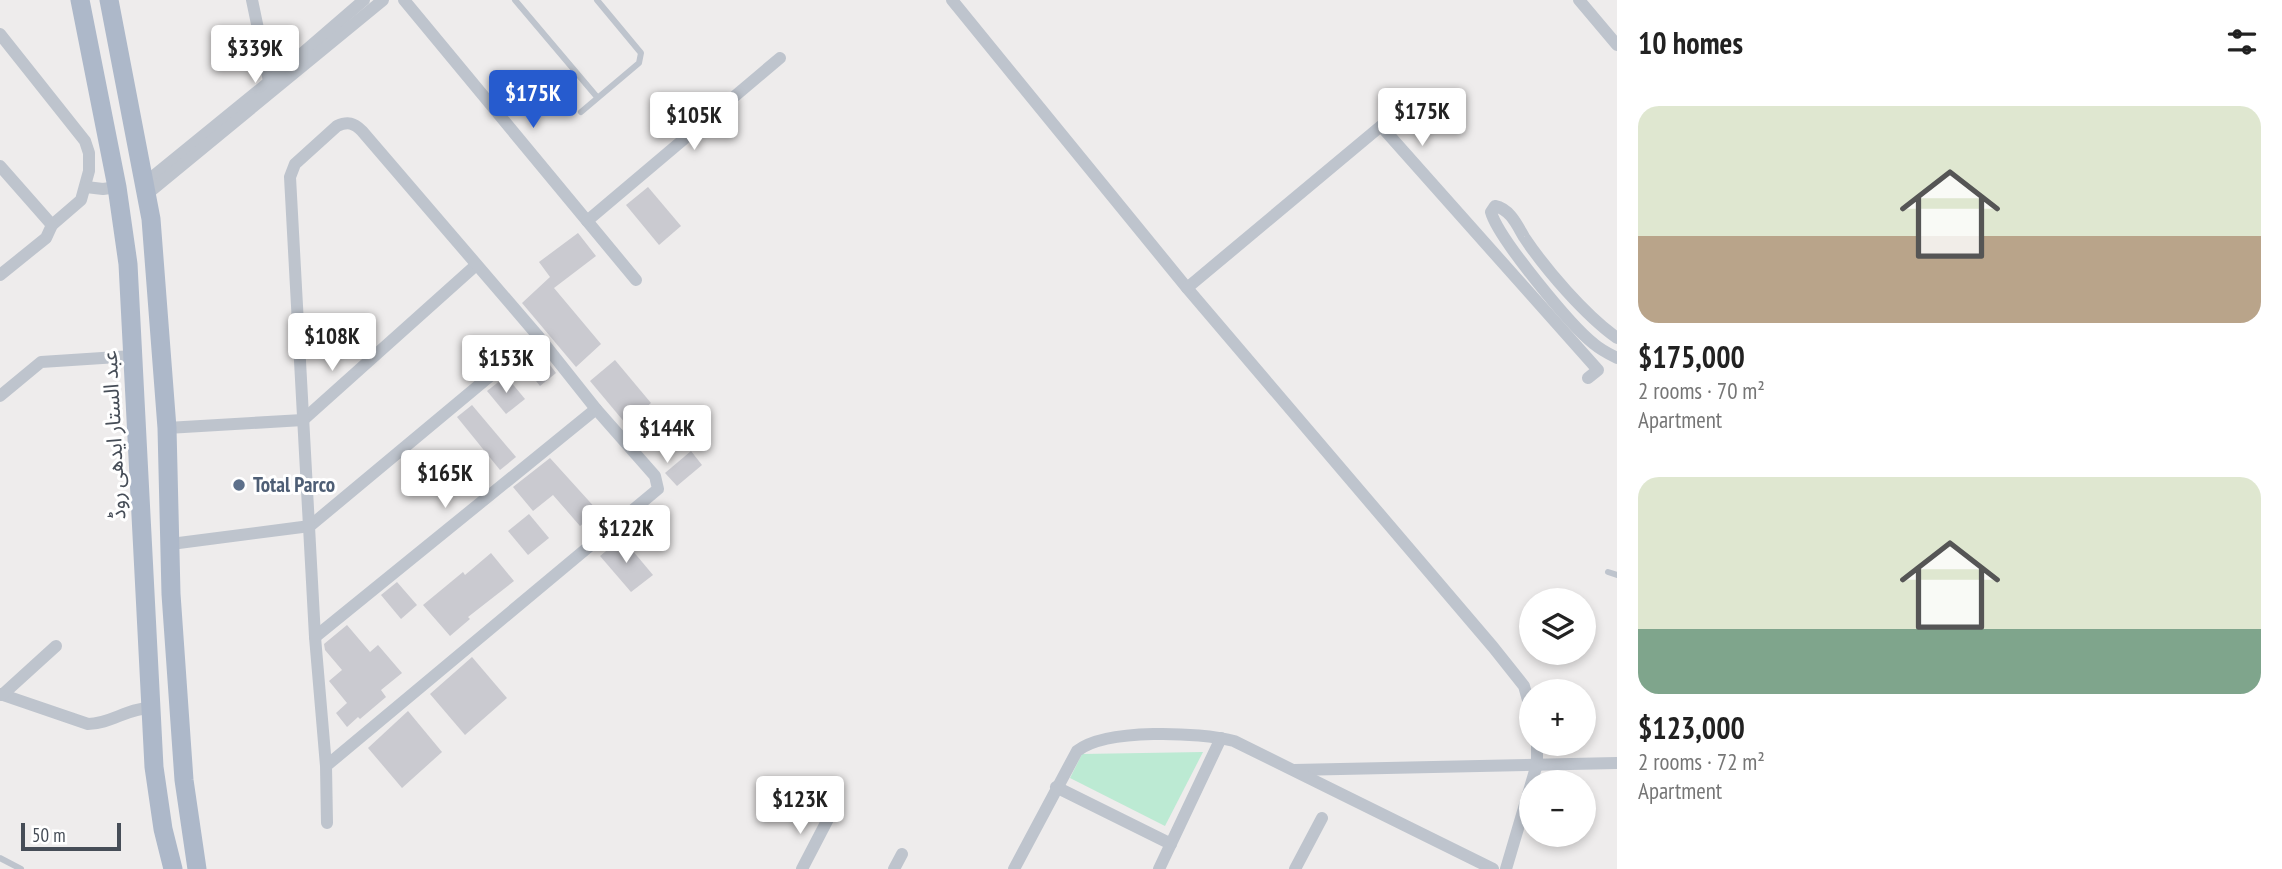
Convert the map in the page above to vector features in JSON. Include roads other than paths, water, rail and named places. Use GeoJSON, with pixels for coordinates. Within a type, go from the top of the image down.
{"type":"FeatureCollection","features":[{"type":"Feature","properties":{"kind":"main road","name":"عبد الستار ایدھی روڈ"},"geometry":{"type":"LineString","coordinates":[[80,0],[117,187],[128,264],[154,767],[163,829],[173,869]]}},
{"type":"Feature","properties":{"kind":"main road"},"geometry":{"type":"LineString","coordinates":[[109,0],[151,219],[167,428],[171,594],[184,779],[197,869]]}},
{"type":"Feature","properties":{"kind":"street"},"geometry":{"type":"LineString","coordinates":[[252,0],[270,87]]}},
{"type":"Feature","properties":{"kind":"street"},"geometry":{"type":"LineString","coordinates":[[270,87],[364,0]]}},
{"type":"Feature","properties":{"kind":"street"},"geometry":{"type":"LineString","coordinates":[[146,189],[270,87],[383,0]]}},
{"type":"Feature","properties":{"kind":"street"},"geometry":{"type":"LineString","coordinates":[[404,0],[636,281]]}},
{"type":"Feature","properties":{"kind":"street"},"geometry":{"type":"LineString","coordinates":[[951,0],[1187,288],[1519,680]]}},
{"type":"Feature","properties":{"kind":"street"},"geometry":{"type":"LineString","coordinates":[[1579,0],[1617,45]]}},
{"type":"Feature","properties":{"kind":"street"},"geometry":{"type":"LineString","coordinates":[[0,34],[85,141],[89,153],[86,187],[81,200],[52,225],[46,238],[0,275]]}},
{"type":"Feature","properties":{"kind":"street"},"geometry":{"type":"LineString","coordinates":[[587,221],[780,58]]}},
{"type":"Feature","properties":{"kind":"street"},"geometry":{"type":"LineString","coordinates":[[326,766],[658,489],[654,476],[538,336],[475,266],[362,131],[351,123],[344,122],[295,164],[290,177],[315,637],[326,766],[327,824]]}},
{"type":"Feature","properties":{"kind":"street"},"geometry":{"type":"LineString","coordinates":[[1187,288],[1381,127],[1598,370],[1588,378]]}},
{"type":"Feature","properties":{"kind":"street"},"geometry":{"type":"LineString","coordinates":[[0,166],[52,225]]}},
{"type":"Feature","properties":{"kind":"street"},"geometry":{"type":"LineString","coordinates":[[86,187],[117,187]]}},
{"type":"Feature","properties":{"kind":"street"},"geometry":{"type":"LineString","coordinates":[[1615,334],[1576,299],[1531,247],[1508,213],[1495,206],[1491,212],[1501,235],[1574,326],[1595,346],[1617,358]]}},
{"type":"Feature","properties":{"kind":"street"},"geometry":{"type":"LineString","coordinates":[[167,428],[303,420],[475,266]]}},
{"type":"Feature","properties":{"kind":"street"},"geometry":{"type":"LineString","coordinates":[[170,544],[310,526],[538,336]]}},
{"type":"Feature","properties":{"kind":"street"},"geometry":{"type":"LineString","coordinates":[[0,396],[41,362],[133,356]]}},
{"type":"Feature","properties":{"kind":"street"},"geometry":{"type":"LineString","coordinates":[[315,637],[596,409]]}},
{"type":"Feature","properties":{"kind":"street"},"geometry":{"type":"LineString","coordinates":[[56,646],[1,694],[88,724],[98,724],[140,708],[150,708]]}},
{"type":"Feature","properties":{"kind":"street"},"geometry":{"type":"LineString","coordinates":[[1014,869],[1077,751],[1087,743],[1102,739],[1162,734],[1234,741],[1493,869]]}},
{"type":"Feature","properties":{"kind":"street"},"geometry":{"type":"LineString","coordinates":[[1159,869],[1221,738]]}},
{"type":"Feature","properties":{"kind":"street"},"geometry":{"type":"LineString","coordinates":[[1506,869],[1537,764],[1537,756]]}},
{"type":"Feature","properties":{"kind":"street"},"geometry":{"type":"LineString","coordinates":[[1290,770],[1617,763]]}},
{"type":"Feature","properties":{"kind":"street"},"geometry":{"type":"LineString","coordinates":[[1056,787],[1171,844]]}},
{"type":"Feature","properties":{"kind":"street"},"geometry":{"type":"LineString","coordinates":[[1295,869],[1322,818]]}},
{"type":"Feature","properties":{"kind":"street"},"geometry":{"type":"LineString","coordinates":[[802,869],[828,819]]}},
{"type":"Feature","properties":{"kind":"street"},"geometry":{"type":"LineString","coordinates":[[894,869],[902,854]]}},
{"type":"Feature","properties":{"kind":"lane"},"geometry":{"type":"LineString","coordinates":[[514,0],[597,97]]}},
{"type":"Feature","properties":{"kind":"lane"},"geometry":{"type":"LineString","coordinates":[[581,112],[639,63],[642,57],[597,0]]}},
{"type":"Feature","properties":{"kind":"lane"},"geometry":{"type":"LineString","coordinates":[[1608,572],[1617,575]]}},
{"type":"Feature","properties":{"kind":"lane"},"geometry":{"type":"LineString","coordinates":[[0,858],[21,869]]}},
{"type":"Feature","properties":{"kind":"place","name":"Total Parco"},"geometry":{"type":"Point","coordinates":[239,485]}}]}
